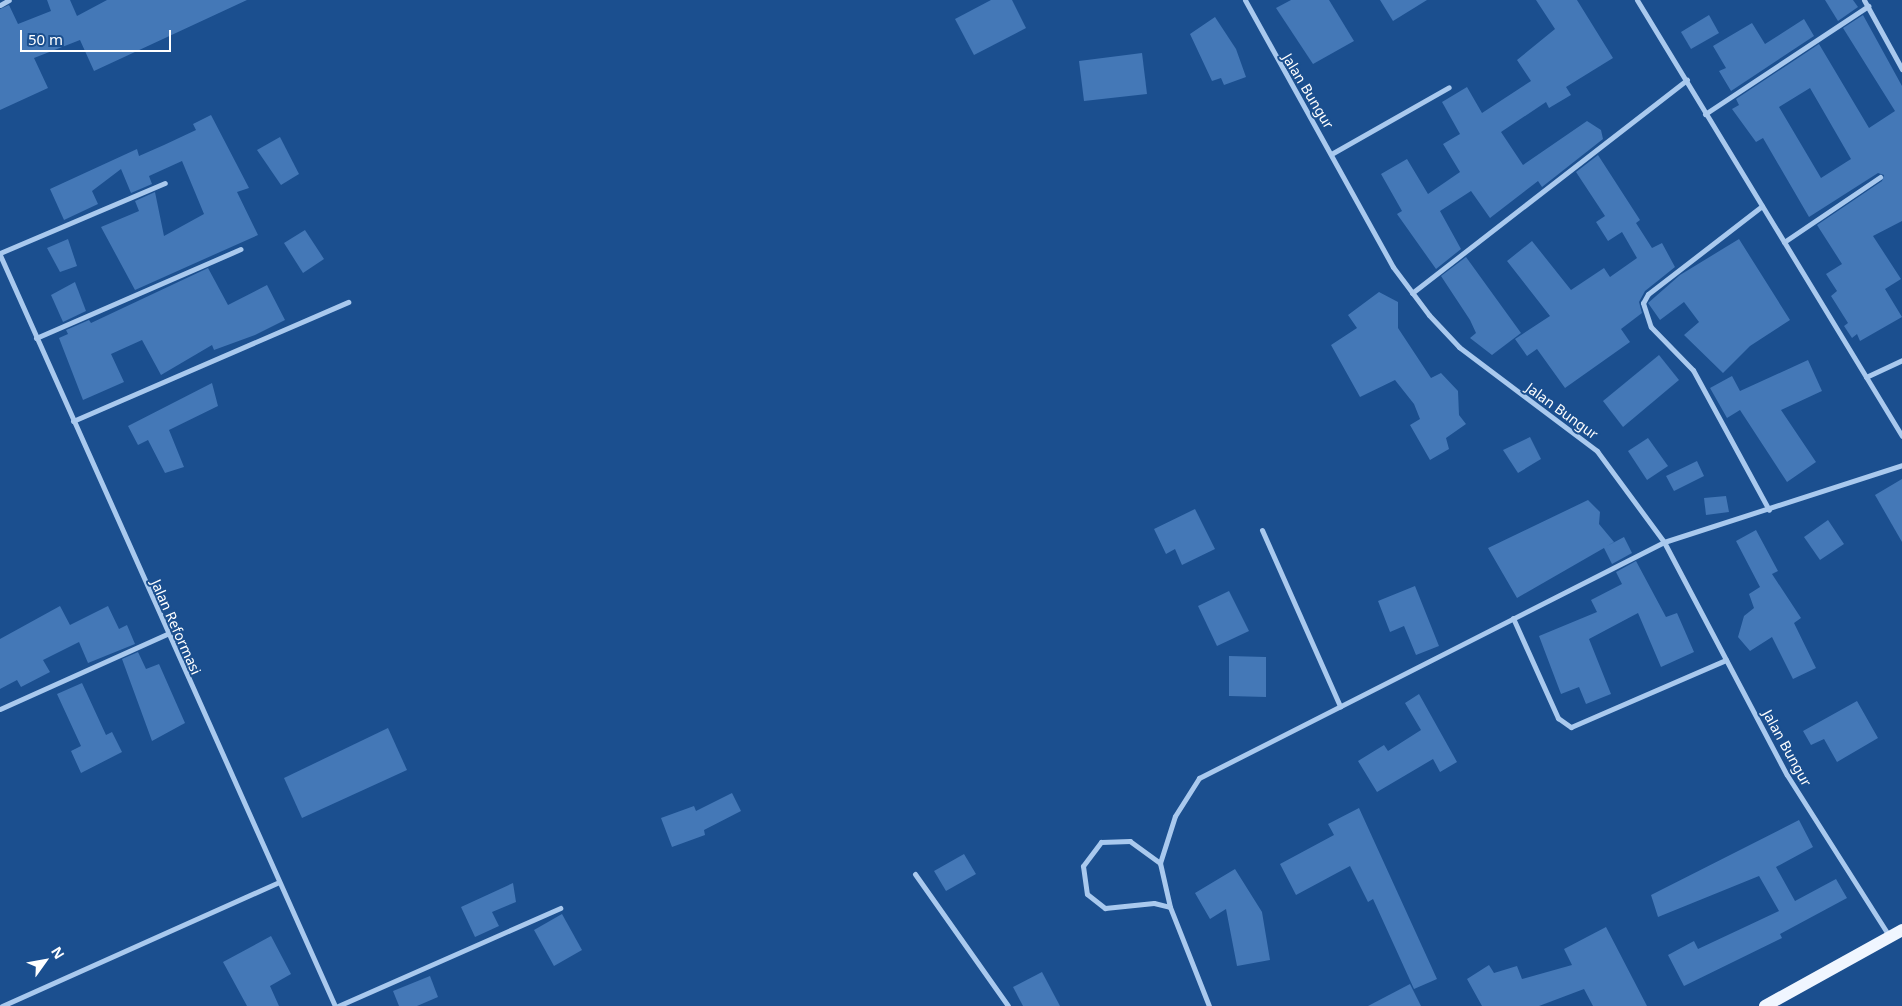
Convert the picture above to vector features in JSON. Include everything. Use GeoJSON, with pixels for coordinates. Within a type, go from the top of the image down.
{"type":"FeatureCollection","features":[{"type":"Feature","properties":{"kind":"main road"},"geometry":{"type":"LineString","coordinates":[[1765,1006],[1902,930]]}},
{"type":"Feature","properties":{"kind":"street"},"geometry":{"type":"LineString","coordinates":[[0,4],[10,0]]}},
{"type":"Feature","properties":{"kind":"street","name":"Jalan Bungur"},"geometry":{"type":"LineString","coordinates":[[1245,0],[1289,87],[1333,153],[1393,267],[1412,293],[1459,347],[1597,451],[1664,542],[1787,775],[1890,937]]}},
{"type":"Feature","properties":{"kind":"street"},"geometry":{"type":"LineString","coordinates":[[1637,0],[1902,436]]}},
{"type":"Feature","properties":{"kind":"street"},"geometry":{"type":"LineString","coordinates":[[1864,0],[1902,69]]}},
{"type":"Feature","properties":{"kind":"street"},"geometry":{"type":"LineString","coordinates":[[1705,114],[1868,6]]}},
{"type":"Feature","properties":{"kind":"street"},"geometry":{"type":"LineString","coordinates":[[1412,293],[1687,80]]}},
{"type":"Feature","properties":{"kind":"street"},"geometry":{"type":"LineString","coordinates":[[1333,153],[1450,87]]}},
{"type":"Feature","properties":{"kind":"street"},"geometry":{"type":"LineString","coordinates":[[1784,242],[1880,177]]}},
{"type":"Feature","properties":{"kind":"street"},"geometry":{"type":"LineString","coordinates":[[0,254],[165,183]]}},
{"type":"Feature","properties":{"kind":"street"},"geometry":{"type":"LineString","coordinates":[[1762,206],[1648,294],[1643,303],[1651,327],[1693,370],[1769,510]]}},
{"type":"Feature","properties":{"kind":"street"},"geometry":{"type":"LineString","coordinates":[[36,338],[241,249]]}},
{"type":"Feature","properties":{"kind":"street","name":"Jalan Reformasi"},"geometry":{"type":"LineString","coordinates":[[0,254],[166,634],[337,1006]]}},
{"type":"Feature","properties":{"kind":"street"},"geometry":{"type":"LineString","coordinates":[[73,421],[348,302]]}},
{"type":"Feature","properties":{"kind":"street"},"geometry":{"type":"LineString","coordinates":[[1866,377],[1902,360]]}},
{"type":"Feature","properties":{"kind":"street"},"geometry":{"type":"LineString","coordinates":[[1209,1006],[1170,907],[1160,863],[1175,816],[1200,778],[1664,542],[1769,510],[1902,465]]}},
{"type":"Feature","properties":{"kind":"street"},"geometry":{"type":"LineString","coordinates":[[1262,530],[1340,706]]}},
{"type":"Feature","properties":{"kind":"street"},"geometry":{"type":"LineString","coordinates":[[1514,618],[1558,718],[1571,727],[1726,660]]}},
{"type":"Feature","properties":{"kind":"street"},"geometry":{"type":"LineString","coordinates":[[0,709],[166,634]]}},
{"type":"Feature","properties":{"kind":"street"},"geometry":{"type":"LineString","coordinates":[[1160,863],[1130,841],[1101,842],[1084,866],[1087,894],[1105,908],[1154,903],[1170,907]]}},
{"type":"Feature","properties":{"kind":"street"},"geometry":{"type":"LineString","coordinates":[[915,874],[1008,1006]]}},
{"type":"Feature","properties":{"kind":"street"},"geometry":{"type":"LineString","coordinates":[[2,1006],[279,882]]}},
{"type":"Feature","properties":{"kind":"street"},"geometry":{"type":"LineString","coordinates":[[337,1006],[560,908]]}},
{"type":"Feature","properties":{"kind":"building"},"geometry":{"type":"Polygon","coordinates":[[[47,0],[70,0],[77,16],[107,0],[247,0],[94,71],[80,40],[34,58],[48,88],[0,110],[0,9],[9,5],[18,24],[51,11],[47,0]]]}},
{"type":"Feature","properties":{"kind":"building"},"geometry":{"type":"Polygon","coordinates":[[[991,0],[1012,0],[1026,28],[974,55],[955,19],[991,0]]]}},
{"type":"Feature","properties":{"kind":"building"},"geometry":{"type":"Polygon","coordinates":[[[1291,0],[1329,0],[1354,41],[1313,64],[1276,8],[1291,0]]]}},
{"type":"Feature","properties":{"kind":"building"},"geometry":{"type":"Polygon","coordinates":[[[1380,0],[1427,0],[1393,21],[1380,0]]]}},
{"type":"Feature","properties":{"kind":"building"},"geometry":{"type":"Polygon","coordinates":[[[1536,0],[1577,0],[1613,58],[1566,87],[1571,95],[1549,108],[1546,102],[1501,132],[1523,165],[1587,121],[1601,130],[1603,139],[1542,187],[1538,181],[1490,218],[1471,191],[1440,211],[1461,249],[1436,269],[1397,214],[1402,211],[1381,174],[1407,159],[1428,194],[1460,172],[1443,144],[1460,134],[1442,102],[1467,87],[1482,113],[1531,81],[1517,60],[1555,29],[1536,0]]]}},
{"type":"Feature","properties":{"kind":"building"},"geometry":{"type":"Polygon","coordinates":[[[1825,0],[1853,0],[1858,7],[1838,21],[1825,0]]]}},
{"type":"Feature","properties":{"kind":"building"},"geometry":{"type":"Polygon","coordinates":[[[1709,15],[1719,33],[1691,49],[1681,32],[1709,15]]]}},
{"type":"Feature","properties":{"kind":"building"},"geometry":{"type":"Polygon","coordinates":[[[1863,15],[1902,86],[1902,221],[1873,236],[1901,279],[1885,289],[1902,317],[1860,341],[1857,334],[1852,338],[1844,326],[1848,323],[1831,296],[1837,291],[1826,274],[1842,264],[1817,225],[1882,181],[1884,175],[1878,173],[1809,217],[1763,138],[1756,142],[1732,109],[1739,105],[1736,99],[1819,44],[1869,128],[1895,111],[1843,28],[1863,15]],[[1810,88],[1779,107],[1821,178],[1851,159],[1810,88]]]}},
{"type":"Feature","properties":{"kind":"building"},"geometry":{"type":"Polygon","coordinates":[[[1215,17],[1236,49],[1246,77],[1224,85],[1221,78],[1212,81],[1190,34],[1215,17]]]}},
{"type":"Feature","properties":{"kind":"building"},"geometry":{"type":"Polygon","coordinates":[[[1804,19],[1814,36],[1731,91],[1719,71],[1726,68],[1713,46],[1752,23],[1765,44],[1804,19]]]}},
{"type":"Feature","properties":{"kind":"building"},"geometry":{"type":"Polygon","coordinates":[[[1142,53],[1147,94],[1084,101],[1079,61],[1142,53]]]}},
{"type":"Feature","properties":{"kind":"building"},"geometry":{"type":"Polygon","coordinates":[[[211,115],[249,188],[237,192],[258,235],[135,290],[101,227],[139,211],[135,201],[155,192],[164,236],[204,214],[182,161],[149,176],[152,184],[131,193],[121,169],[92,191],[98,204],[64,220],[50,189],[137,149],[139,156],[164,145],[196,130],[193,124],[211,115]]]}},
{"type":"Feature","properties":{"kind":"building"},"geometry":{"type":"Polygon","coordinates":[[[280,137],[299,174],[281,185],[257,150],[280,137]]]}},
{"type":"Feature","properties":{"kind":"building"},"geometry":{"type":"Polygon","coordinates":[[[1598,155],[1640,220],[1636,223],[1652,248],[1662,243],[1675,267],[1645,291],[1639,302],[1642,313],[1621,329],[1630,342],[1565,388],[1537,349],[1527,356],[1515,339],[1550,316],[1507,261],[1532,241],[1571,290],[1604,268],[1610,277],[1637,258],[1622,232],[1608,241],[1596,222],[1605,216],[1576,172],[1598,155]]]}},
{"type":"Feature","properties":{"kind":"building"},"geometry":{"type":"Polygon","coordinates":[[[305,230],[324,259],[303,273],[284,243],[305,230]]]}},
{"type":"Feature","properties":{"kind":"building"},"geometry":{"type":"Polygon","coordinates":[[[68,239],[77,266],[60,272],[47,248],[68,239]]]}},
{"type":"Feature","properties":{"kind":"building"},"geometry":{"type":"Polygon","coordinates":[[[1739,239],[1790,320],[1750,346],[1723,373],[1684,335],[1699,322],[1684,302],[1660,320],[1648,303],[1680,275],[1739,239]]]}},
{"type":"Feature","properties":{"kind":"building"},"geometry":{"type":"Polygon","coordinates":[[[1466,257],[1521,333],[1492,355],[1470,338],[1476,333],[1470,320],[1441,276],[1466,257]]]}},
{"type":"Feature","properties":{"kind":"building"},"geometry":{"type":"Polygon","coordinates":[[[208,268],[228,305],[267,285],[285,320],[255,335],[214,350],[212,345],[161,375],[142,340],[111,354],[124,382],[83,400],[59,338],[68,334],[66,330],[89,320],[91,323],[208,268]]]}},
{"type":"Feature","properties":{"kind":"building"},"geometry":{"type":"Polygon","coordinates":[[[75,282],[86,311],[63,322],[51,295],[75,282]]]}},
{"type":"Feature","properties":{"kind":"building"},"geometry":{"type":"Polygon","coordinates":[[[1379,292],[1398,302],[1398,328],[1431,378],[1441,373],[1458,391],[1459,415],[1466,424],[1446,438],[1449,449],[1430,460],[1410,425],[1420,419],[1414,404],[1395,380],[1360,397],[1331,345],[1357,328],[1348,315],[1379,292]]]}},
{"type":"Feature","properties":{"kind":"building"},"geometry":{"type":"Polygon","coordinates":[[[1659,355],[1679,380],[1623,427],[1603,401],[1659,355]]]}},
{"type":"Feature","properties":{"kind":"building"},"geometry":{"type":"Polygon","coordinates":[[[1808,360],[1822,391],[1781,410],[1816,462],[1787,482],[1740,410],[1727,418],[1710,388],[1732,376],[1740,391],[1808,360]]]}},
{"type":"Feature","properties":{"kind":"building"},"geometry":{"type":"Polygon","coordinates":[[[212,383],[218,406],[169,430],[184,467],[165,473],[148,440],[138,445],[128,426],[212,383]]]}},
{"type":"Feature","properties":{"kind":"building"},"geometry":{"type":"Polygon","coordinates":[[[1530,437],[1541,459],[1518,473],[1503,450],[1530,437]]]}},
{"type":"Feature","properties":{"kind":"building"},"geometry":{"type":"Polygon","coordinates":[[[1648,438],[1668,466],[1647,480],[1628,451],[1648,438]]]}},
{"type":"Feature","properties":{"kind":"building"},"geometry":{"type":"Polygon","coordinates":[[[1697,461],[1704,476],[1674,491],[1666,476],[1697,461]]]}},
{"type":"Feature","properties":{"kind":"building"},"geometry":{"type":"Polygon","coordinates":[[[1902,479],[1902,542],[1875,495],[1902,479]]]}},
{"type":"Feature","properties":{"kind":"building"},"geometry":{"type":"Polygon","coordinates":[[[1726,496],[1729,512],[1706,515],[1704,498],[1726,496]]]}},
{"type":"Feature","properties":{"kind":"building"},"geometry":{"type":"Polygon","coordinates":[[[1588,500],[1600,512],[1599,524],[1614,542],[1607,546],[1624,537],[1632,553],[1612,564],[1604,548],[1517,598],[1488,548],[1588,500]]]}},
{"type":"Feature","properties":{"kind":"building"},"geometry":{"type":"Polygon","coordinates":[[[1195,509],[1215,549],[1182,565],[1175,549],[1166,554],[1154,529],[1195,509]]]}},
{"type":"Feature","properties":{"kind":"building"},"geometry":{"type":"Polygon","coordinates":[[[1828,520],[1844,544],[1820,560],[1804,537],[1828,520]]]}},
{"type":"Feature","properties":{"kind":"building"},"geometry":{"type":"Polygon","coordinates":[[[1756,530],[1778,571],[1772,574],[1801,618],[1794,623],[1816,668],[1793,679],[1772,637],[1750,651],[1738,637],[1744,616],[1754,608],[1749,594],[1760,587],[1736,541],[1756,530]]]}},
{"type":"Feature","properties":{"kind":"building"},"geometry":{"type":"Polygon","coordinates":[[[1636,561],[1666,617],[1677,613],[1694,652],[1661,667],[1638,613],[1589,639],[1611,694],[1586,704],[1579,687],[1561,694],[1539,636],[1597,612],[1591,600],[1622,584],[1616,572],[1636,561]]]}},
{"type":"Feature","properties":{"kind":"building"},"geometry":{"type":"Polygon","coordinates":[[[1415,586],[1439,646],[1416,655],[1404,626],[1390,632],[1378,601],[1415,586]]]}},
{"type":"Feature","properties":{"kind":"building"},"geometry":{"type":"Polygon","coordinates":[[[1229,591],[1249,631],[1217,646],[1198,606],[1229,591]]]}},
{"type":"Feature","properties":{"kind":"building"},"geometry":{"type":"Polygon","coordinates":[[[60,606],[70,625],[108,606],[119,629],[127,625],[135,644],[88,663],[79,642],[43,660],[50,672],[21,687],[17,680],[0,689],[0,639],[60,606]]]}},
{"type":"Feature","properties":{"kind":"building"},"geometry":{"type":"Polygon","coordinates":[[[138,652],[146,669],[159,664],[185,723],[152,741],[122,659],[138,652]]]}},
{"type":"Feature","properties":{"kind":"building"},"geometry":{"type":"Polygon","coordinates":[[[1229,656],[1266,657],[1266,697],[1229,696],[1229,656]]]}},
{"type":"Feature","properties":{"kind":"building"},"geometry":{"type":"Polygon","coordinates":[[[82,683],[106,735],[112,732],[122,752],[81,773],[71,751],[81,746],[57,694],[82,683]]]}},
{"type":"Feature","properties":{"kind":"building"},"geometry":{"type":"Polygon","coordinates":[[[1419,694],[1457,762],[1440,772],[1433,759],[1377,792],[1358,761],[1384,745],[1388,751],[1421,730],[1405,703],[1419,694]]]}},
{"type":"Feature","properties":{"kind":"building"},"geometry":{"type":"Polygon","coordinates":[[[1857,701],[1878,738],[1837,762],[1824,739],[1811,745],[1803,731],[1857,701]]]}},
{"type":"Feature","properties":{"kind":"building"},"geometry":{"type":"Polygon","coordinates":[[[388,728],[407,770],[302,818],[284,778],[388,728]]]}},
{"type":"Feature","properties":{"kind":"building"},"geometry":{"type":"Polygon","coordinates":[[[732,793],[741,811],[704,830],[705,835],[672,847],[661,818],[694,806],[696,811],[732,793]]]}},
{"type":"Feature","properties":{"kind":"building"},"geometry":{"type":"Polygon","coordinates":[[[1359,808],[1437,979],[1414,989],[1373,899],[1368,902],[1350,866],[1296,895],[1280,864],[1334,835],[1328,824],[1359,808]]]}},
{"type":"Feature","properties":{"kind":"building"},"geometry":{"type":"Polygon","coordinates":[[[1799,820],[1813,847],[1776,867],[1795,901],[1836,879],[1847,898],[1780,934],[1782,938],[1684,986],[1668,955],[1694,941],[1698,949],[1779,911],[1759,876],[1658,917],[1651,895],[1799,820]]]}},
{"type":"Feature","properties":{"kind":"building"},"geometry":{"type":"Polygon","coordinates":[[[964,854],[976,874],[946,891],[934,871],[964,854]]]}},
{"type":"Feature","properties":{"kind":"building"},"geometry":{"type":"Polygon","coordinates":[[[1235,869],[1262,912],[1270,960],[1237,966],[1226,909],[1210,919],[1195,893],[1235,869]]]}},
{"type":"Feature","properties":{"kind":"building"},"geometry":{"type":"Polygon","coordinates":[[[513,883],[516,902],[492,912],[499,926],[475,937],[461,907],[513,883]]]}},
{"type":"Feature","properties":{"kind":"building"},"geometry":{"type":"Polygon","coordinates":[[[562,914],[582,950],[554,966],[534,930],[562,914]]]}},
{"type":"Feature","properties":{"kind":"building"},"geometry":{"type":"Polygon","coordinates":[[[1606,927],[1647,1006],[1593,1006],[1584,989],[1539,1006],[1482,1006],[1467,979],[1489,965],[1494,973],[1517,966],[1522,979],[1572,965],[1564,949],[1606,927]]]}},
{"type":"Feature","properties":{"kind":"building"},"geometry":{"type":"Polygon","coordinates":[[[271,936],[291,974],[270,986],[279,1006],[247,1006],[223,962],[271,936]]]}},
{"type":"Feature","properties":{"kind":"building"},"geometry":{"type":"Polygon","coordinates":[[[1042,972],[1060,1006],[1023,1006],[1013,987],[1042,972]]]}},
{"type":"Feature","properties":{"kind":"building"},"geometry":{"type":"Polygon","coordinates":[[[430,976],[438,997],[417,1006],[399,1006],[393,991],[430,976]]]}},
{"type":"Feature","properties":{"kind":"building"},"geometry":{"type":"Polygon","coordinates":[[[1410,984],[1421,1006],[1368,1006],[1410,984]]]}}]}
